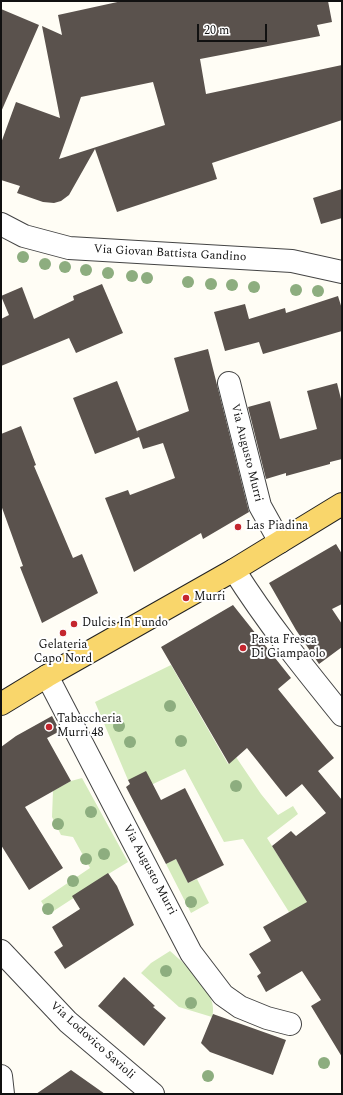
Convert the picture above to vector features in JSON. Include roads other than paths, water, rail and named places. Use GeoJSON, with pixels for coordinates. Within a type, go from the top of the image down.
{"type":"FeatureCollection","features":[{"type":"Feature","properties":{"kind":"main road"},"geometry":{"type":"LineString","coordinates":[[1,704],[47,676],[234,570],[342,504]]}},
{"type":"Feature","properties":{"kind":"street","name":"Via Giovan Battista Gandino"},"geometry":{"type":"LineString","coordinates":[[1,224],[24,236],[69,248],[292,261],[342,272]]}},
{"type":"Feature","properties":{"kind":"street","name":"Via Augusto Murri"},"geometry":{"type":"LineString","coordinates":[[229,383],[260,506],[280,542]]}},
{"type":"Feature","properties":{"kind":"street"},"geometry":{"type":"LineString","coordinates":[[234,570],[249,594],[294,656],[342,715]]}},
{"type":"Feature","properties":{"kind":"street","name":"Via Augusto Murri"},"geometry":{"type":"LineString","coordinates":[[47,676],[191,953],[223,995],[240,1007],[267,1018],[290,1024]]}},
{"type":"Feature","properties":{"kind":"street","name":"Via Lodovico Savioli"},"geometry":{"type":"LineString","coordinates":[[1,951],[68,1022],[152,1094]]}},
{"type":"Feature","properties":{"kind":"street"},"geometry":{"type":"LineString","coordinates":[[1,1076],[3,1094]]}},
{"type":"Feature","properties":{"kind":"place","name":"Las Piadina"},"geometry":{"type":"Point","coordinates":[238,527]}},
{"type":"Feature","properties":{"kind":"place","name":"Murri"},"geometry":{"type":"Point","coordinates":[186,598]}},
{"type":"Feature","properties":{"kind":"place","name":"Dulcis In Fundo"},"geometry":{"type":"Point","coordinates":[74,624]}},
{"type":"Feature","properties":{"kind":"place","name":"Gelateria Capo Nord"},"geometry":{"type":"Point","coordinates":[63,633]}},
{"type":"Feature","properties":{"kind":"place","name":"Pasta Fresca Di Giampaolo"},"geometry":{"type":"Point","coordinates":[243,648]}},
{"type":"Feature","properties":{"kind":"place","name":"Tabaccheria Murri 48"},"geometry":{"type":"Point","coordinates":[49,727]}}]}
